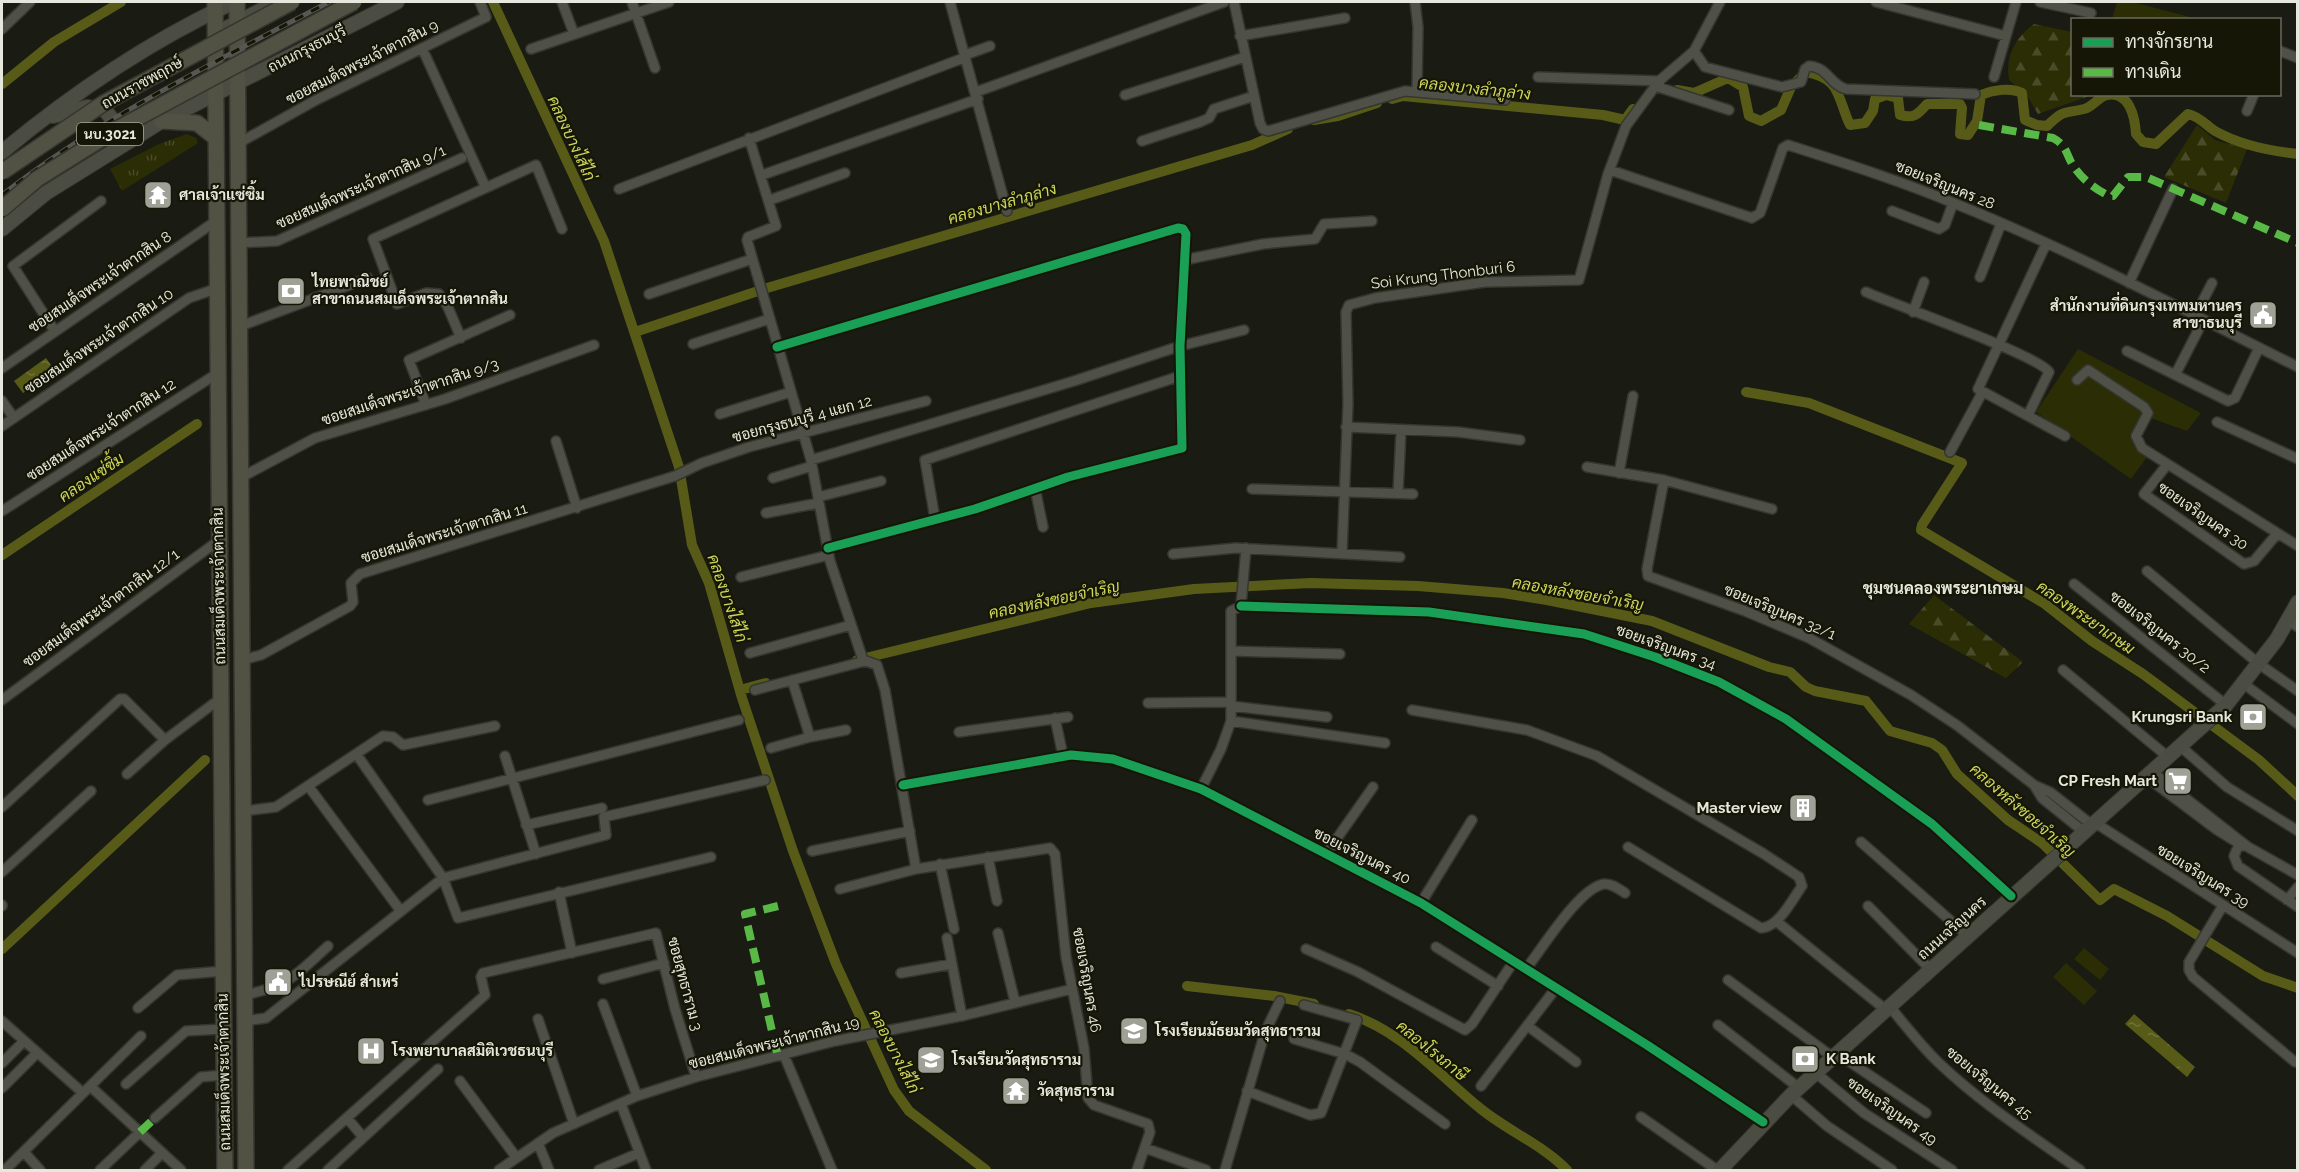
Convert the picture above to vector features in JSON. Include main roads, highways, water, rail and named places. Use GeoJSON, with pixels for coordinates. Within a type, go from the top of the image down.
{"type":"FeatureCollection","features":[{"type":"Feature","properties":{"kind":"main road"},"geometry":{"type":"LineString","coordinates":[[215,6],[236,2]]}},
{"type":"Feature","properties":{"kind":"main road","name":"ถนนสมเด็จพระเจ้าตากสิน"},"geometry":{"type":"LineString","coordinates":[[236,2],[238,22],[237,243],[246,1170]]}},
{"type":"Feature","properties":{"kind":"main road"},"geometry":{"type":"LineString","coordinates":[[220,36],[238,22],[277,2]]}},
{"type":"Feature","properties":{"kind":"main road","name":"นบ.3021"},"geometry":{"type":"LineString","coordinates":[[220,36],[292,2]]}},
{"type":"Feature","properties":{"kind":"main road","name":"ถนนกรุงธนบุรี"},"geometry":{"type":"LineString","coordinates":[[226,69],[354,2]]}},
{"type":"Feature","properties":{"kind":"main road","name":"ถนนกรุงธนบุรี"},"geometry":{"type":"LineString","coordinates":[[215,94],[237,85],[398,2]]}},
{"type":"Feature","properties":{"kind":"main road","name":"ถนนสมเด็จพระเจ้าตากสิน"},"geometry":{"type":"LineString","coordinates":[[215,6],[220,36],[215,94],[225,1170]]}},
{"type":"Feature","properties":{"kind":"main road","name":"ถนนราชพฤกษ์"},"geometry":{"type":"LineString","coordinates":[[2,152],[43,119],[136,55],[215,6]]}},
{"type":"Feature","properties":{"kind":"main road","name":"ถนนราชพฤกษ์"},"geometry":{"type":"LineString","coordinates":[[2,172],[20,157],[104,103],[220,36]]}},
{"type":"Feature","properties":{"kind":"main road","name":"ถนนราชพฤกษ์"},"geometry":{"type":"LineString","coordinates":[[2,209],[47,173],[117,129],[226,69]]}},
{"type":"Feature","properties":{"kind":"main road","name":"นบ.3021"},"geometry":{"type":"LineString","coordinates":[[2,229],[46,193],[102,156],[162,121],[215,94]]}},
{"type":"Feature","properties":{"kind":"main road"},"geometry":{"type":"LineString","coordinates":[[43,119],[87,106],[105,110],[115,123],[115,142],[102,156]]}},
{"type":"Feature","properties":{"kind":"main road"},"geometry":{"type":"LineString","coordinates":[[162,121],[197,123],[216,138]]}},
{"type":"Feature","properties":{"kind":"main road","name":"ถนนเจริญนคร"},"geometry":{"type":"LineString","coordinates":[[1719,1170],[1763,1122],[1795,1092],[2226,705],[2292,624],[2298,602]]}},
{"type":"Feature","properties":{"kind":"main road"},"geometry":{"type":"LineString","coordinates":[[223,1002],[244,998]]}},
{"type":"Feature","properties":{"kind":"main road"},"geometry":{"type":"LineString","coordinates":[[224,1034],[244,1037]]}},
{"type":"Feature","properties":{"kind":"water"},"geometry":{"type":"Polygon","coordinates":[[[46,358],[55,371],[23,393],[14,381],[46,358]]]}},
{"type":"Feature","properties":{"kind":"water"},"geometry":{"type":"Polygon","coordinates":[[[2134,1014],[2195,1067],[2187,1077],[2125,1024],[2134,1014]]]}},
{"type":"Feature","properties":{"kind":"waterway"},"geometry":{"type":"LineString","coordinates":[[2,84],[54,42],[121,2]]}},
{"type":"Feature","properties":{"kind":"waterway","name":"คลองบางไส้ไก่"},"geometry":{"type":"LineString","coordinates":[[493,2],[604,241],[679,467],[692,545],[709,583],[742,698],[793,851],[836,964],[894,1090],[909,1111],[986,1170]]}},
{"type":"Feature","properties":{"kind":"waterway","name":"คลองบางลำภูล่าง"},"geometry":{"type":"LineString","coordinates":[[1677,90],[1694,93],[1728,78],[1743,87],[1749,116],[1761,121],[1781,110],[1791,87],[1806,72],[1826,79],[1832,84],[1850,125],[1865,123],[1873,111],[1875,99],[1886,95],[1898,98],[1900,115],[1905,116],[1915,115],[1927,104],[1960,104],[1962,108],[1960,134],[1968,135],[1977,121],[1981,95],[1991,92],[2007,90],[2022,93],[2025,120],[2047,126],[2061,114],[2087,108],[2104,96]]}},
{"type":"Feature","properties":{"kind":"waterway","name":"คลองบางลำภูล่าง"},"geometry":{"type":"LineString","coordinates":[[1392,99],[1403,96],[1603,115],[1625,120],[1633,109]]}},
{"type":"Feature","properties":{"kind":"waterway","name":"คลองบางลำภูล่าง"},"geometry":{"type":"LineString","coordinates":[[2118,96],[2130,107],[2136,134],[2143,142],[2156,144],[2188,114],[2234,140],[2266,149],[2298,154]]}},
{"type":"Feature","properties":{"kind":"waterway","name":"คลองบางลำภูล่าง"},"geometry":{"type":"LineString","coordinates":[[1314,120],[1338,116],[1377,103]]}},
{"type":"Feature","properties":{"kind":"waterway","name":"คลองบางลำภูล่าง"},"geometry":{"type":"LineString","coordinates":[[635,332],[767,288],[1252,145],[1288,129]]}},
{"type":"Feature","properties":{"kind":"waterway","name":"คลองพระยาเกษม"},"geometry":{"type":"LineString","coordinates":[[1746,392],[1809,403],[1962,463],[1921,530],[2045,604],[2092,641],[2143,674],[2259,760],[2298,796]]}},
{"type":"Feature","properties":{"kind":"waterway","name":"คลองแซ่ซิ้ม"},"geometry":{"type":"LineString","coordinates":[[2,555],[197,424]]}},
{"type":"Feature","properties":{"kind":"waterway","name":"คลองหลังซอยจำเริญ"},"geometry":{"type":"LineString","coordinates":[[857,660],[1091,603],[1194,589],[1311,583],[1418,586],[1503,593],[1652,621],[1769,667],[1790,672],[1806,687],[1815,691],[1866,701],[1890,731],[1932,743],[1942,750],[1957,774],[2008,820],[2042,843],[2100,900],[2114,889],[2167,916],[2263,976],[2298,988]]}},
{"type":"Feature","properties":{"kind":"waterway","name":"คลองหลังซอยจำเริญ"},"geometry":{"type":"LineString","coordinates":[[740,690],[766,683]]}},
{"type":"Feature","properties":{"kind":"waterway"},"geometry":{"type":"LineString","coordinates":[[2,949],[205,760]]}},
{"type":"Feature","properties":{"kind":"waterway","name":"คลองโรงภาษี"},"geometry":{"type":"LineString","coordinates":[[1187,986],[1274,996],[1314,1004]]}},
{"type":"Feature","properties":{"kind":"waterway","name":"คลองโรงภาษี"},"geometry":{"type":"LineString","coordinates":[[1349,1014],[1386,1031],[1403,1043],[1481,1109],[1547,1153],[1567,1170]]}},
{"type":"Feature","properties":{"kind":"railway"},"geometry":{"type":"LineString","coordinates":[[2,195],[40,167],[120,115],[203,68],[329,2]]}},
{"type":"Feature","properties":{"kind":"place","name":"ศาลเจ้าแซ่ซิ้ม"},"geometry":{"type":"Point","coordinates":[158,195]}},
{"type":"Feature","properties":{"kind":"place","name":"ไทยพาณิชย์ สาขาถนนสมเด็จพระเจ้าตากสิน"},"geometry":{"type":"Point","coordinates":[291,291]}},
{"type":"Feature","properties":{"kind":"place","name":"สํานักงานที่ดินกรุงเทพมหานคร สาขาธนบุรี"},"geometry":{"type":"Point","coordinates":[2263,315]}},
{"type":"Feature","properties":{"kind":"place","name":"Krungsri Bank"},"geometry":{"type":"Point","coordinates":[2253,717]}},
{"type":"Feature","properties":{"kind":"place","name":"CP Fresh Mart"},"geometry":{"type":"Point","coordinates":[2178,781]}},
{"type":"Feature","properties":{"kind":"place","name":"Master view"},"geometry":{"type":"Point","coordinates":[1803,808]}},
{"type":"Feature","properties":{"kind":"place","name":"ไปรษณีย์ สำเหร่"},"geometry":{"type":"Point","coordinates":[278,982]}},
{"type":"Feature","properties":{"kind":"place","name":"โรงเรียนมัธยมวัดสุทธาราม"},"geometry":{"type":"Point","coordinates":[1134,1031]}},
{"type":"Feature","properties":{"kind":"place","name":"โรงพยาบาลสมิติเวชธนบุรี"},"geometry":{"type":"Point","coordinates":[371,1051]}},
{"type":"Feature","properties":{"kind":"place","name":"K Bank"},"geometry":{"type":"Point","coordinates":[1805,1059]}},
{"type":"Feature","properties":{"kind":"place","name":"โรงเรียนวัดสุทธาราม"},"geometry":{"type":"Point","coordinates":[931,1060]}},
{"type":"Feature","properties":{"kind":"place","name":"วัดสุทธาราม"},"geometry":{"type":"Point","coordinates":[1016,1091]}},
{"type":"Feature","properties":{"kind":"district","name":"ชุมชนคลองพระยาเกษม"},"geometry":{"type":"Point","coordinates":[1943,588]}}]}
